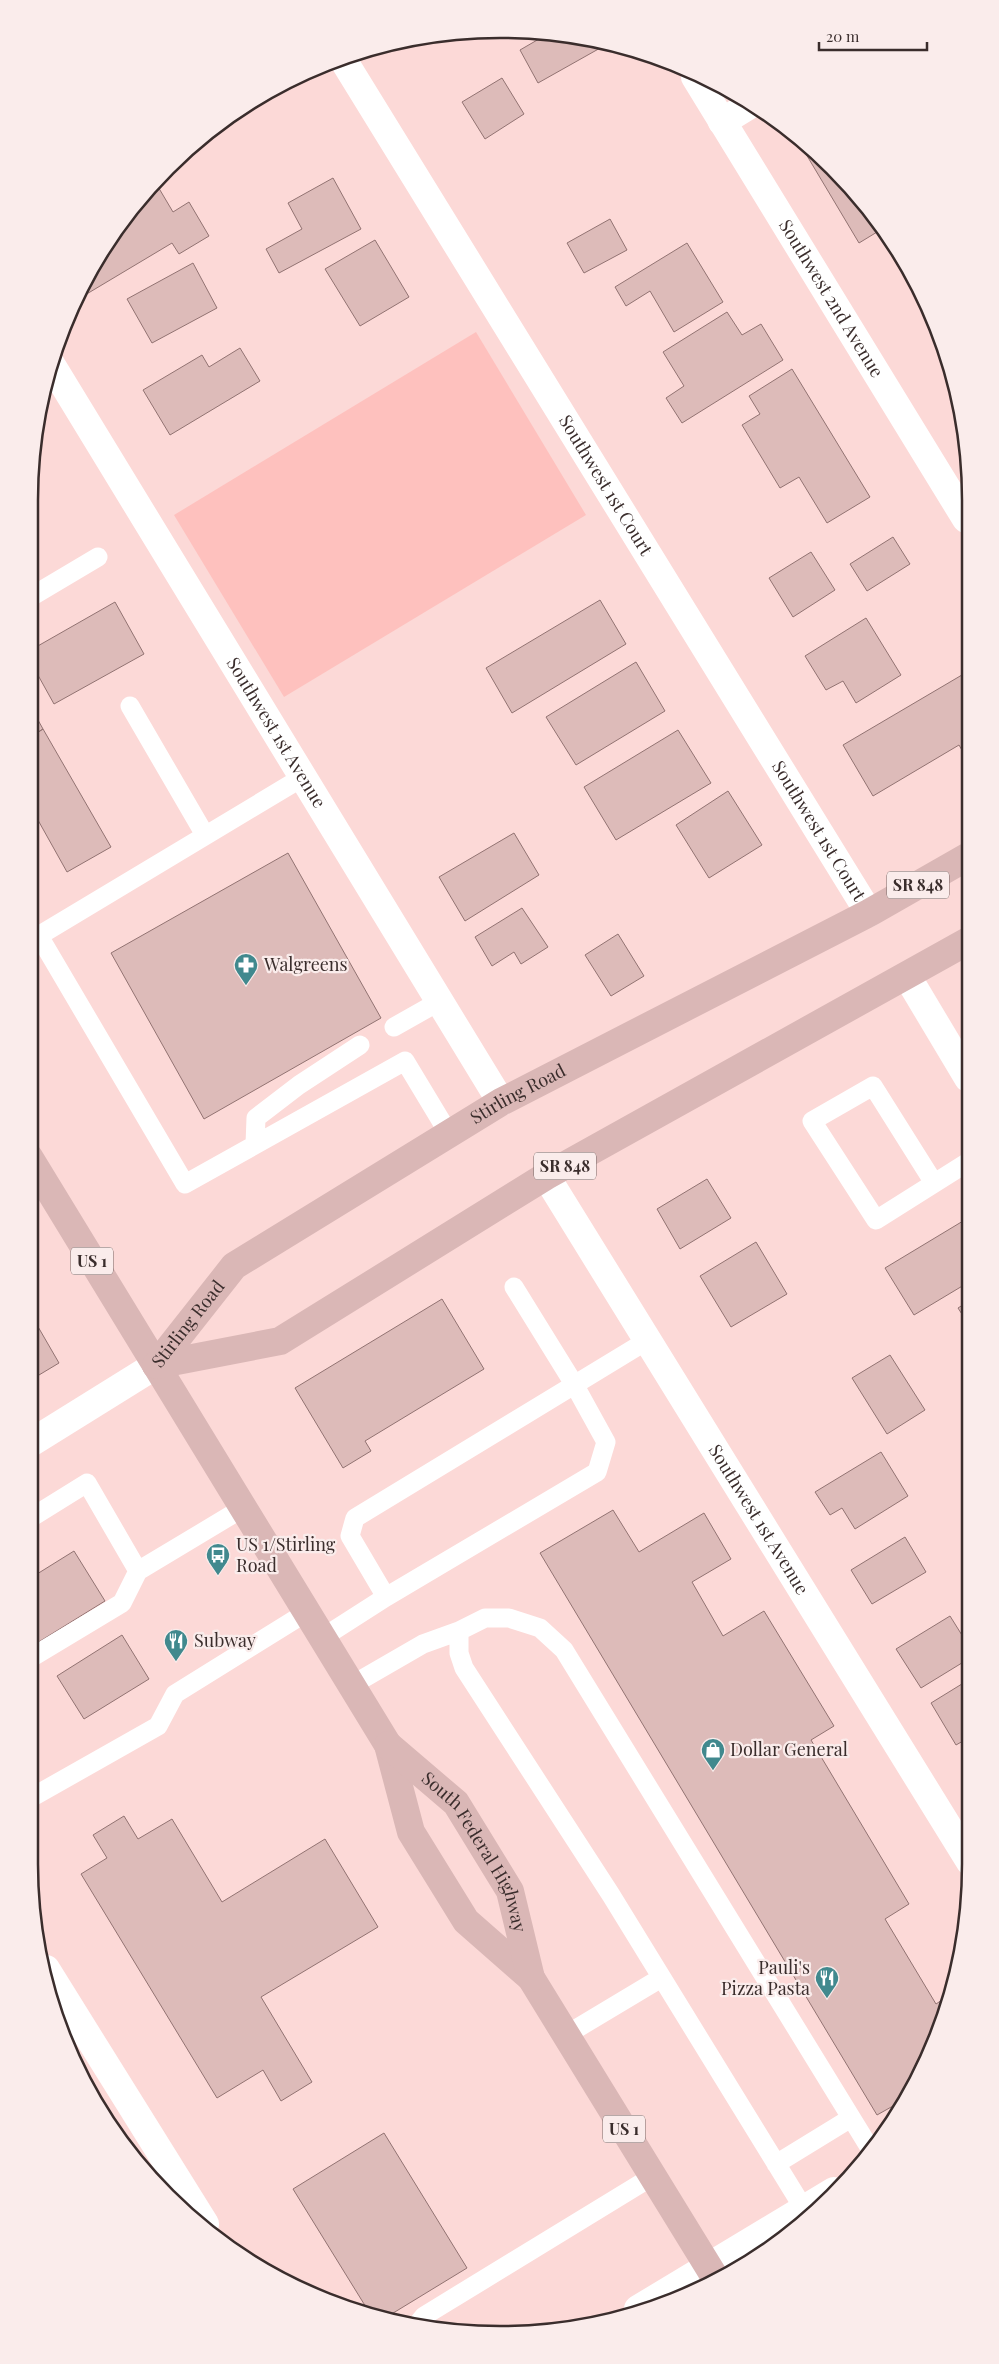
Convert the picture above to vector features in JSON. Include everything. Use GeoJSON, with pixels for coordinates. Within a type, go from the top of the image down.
{"type":"FeatureCollection","features":[{"type":"Feature","properties":{"kind":"main road","name":"Stirling Road"},"geometry":{"type":"LineString","coordinates":[[156,1365],[234,1266],[501,1102],[869,913],[962,860]]}},
{"type":"Feature","properties":{"kind":"main road","name":"Stirling Road"},"geometry":{"type":"LineString","coordinates":[[156,1365],[280,1341],[546,1176],[962,945]]}},
{"type":"Feature","properties":{"kind":"main road","name":"South Federal Highway"},"geometry":{"type":"LineString","coordinates":[[38,1172],[388,1745],[411,1832],[466,1921],[532,1978]]}},
{"type":"Feature","properties":{"kind":"main road","name":"South Federal Highway"},"geometry":{"type":"LineString","coordinates":[[388,1745],[456,1803],[510,1891],[532,1978],[712,2273]]}},
{"type":"Feature","properties":{"kind":"street","name":"Southwest 1st Court"},"geometry":{"type":"LineString","coordinates":[[346,64],[869,913]]}},
{"type":"Feature","properties":{"kind":"street","name":"Southwest 2nd Avenue"},"geometry":{"type":"LineString","coordinates":[[698,83],[962,508]]}},
{"type":"Feature","properties":{"kind":"street"},"geometry":{"type":"LineString","coordinates":[[722,122],[745,108]]}},
{"type":"Feature","properties":{"kind":"street","name":"Southwest 1st Avenue"},"geometry":{"type":"LineString","coordinates":[[56,372],[501,1102]]}},
{"type":"Feature","properties":{"kind":"street"},"geometry":{"type":"LineString","coordinates":[[907,976],[962,1068]]}},
{"type":"Feature","properties":{"kind":"street","name":"Southwest 1st Avenue"},"geometry":{"type":"LineString","coordinates":[[546,1176],[962,1849]]}},
{"type":"Feature","properties":{"kind":"street"},"geometry":{"type":"LineString","coordinates":[[38,1438],[156,1365]]}},
{"type":"Feature","properties":{"kind":"street"},"geometry":{"type":"LineString","coordinates":[[55,1991],[74,2036],[199,2215]]}},
{"type":"Feature","properties":{"kind":"street"},"geometry":{"type":"LineString","coordinates":[[664,2296],[712,2273],[812,2204]]}},
{"type":"Feature","properties":{"kind":"lane"},"geometry":{"type":"LineString","coordinates":[[38,593],[98,557]]}},
{"type":"Feature","properties":{"kind":"lane"},"geometry":{"type":"LineString","coordinates":[[130,706],[205,835]]}},
{"type":"Feature","properties":{"kind":"lane"},"geometry":{"type":"LineString","coordinates":[[38,937],[303,777]]}},
{"type":"Feature","properties":{"kind":"lane"},"geometry":{"type":"LineString","coordinates":[[38,945],[185,1184],[405,1061],[449,1134]]}},
{"type":"Feature","properties":{"kind":"lane"},"geometry":{"type":"LineString","coordinates":[[394,1027],[440,1001]]}},
{"type":"Feature","properties":{"kind":"lane"},"geometry":{"type":"LineString","coordinates":[[255,1144],[256,1118],[299,1085],[360,1046]]}},
{"type":"Feature","properties":{"kind":"lane"},"geometry":{"type":"LineString","coordinates":[[934,1183],[873,1086],[812,1121],[876,1220],[962,1166]]}},
{"type":"Feature","properties":{"kind":"lane"},"geometry":{"type":"LineString","coordinates":[[322,1638],[386,1597],[597,1472],[606,1442],[574,1384],[514,1287]]}},
{"type":"Feature","properties":{"kind":"lane"},"geometry":{"type":"LineString","coordinates":[[386,1597],[350,1536],[355,1518],[648,1340]]}},
{"type":"Feature","properties":{"kind":"lane"},"geometry":{"type":"LineString","coordinates":[[38,1513],[87,1483],[138,1571]]}},
{"type":"Feature","properties":{"kind":"lane"},"geometry":{"type":"LineString","coordinates":[[38,1654],[122,1603],[138,1571],[243,1508]]}},
{"type":"Feature","properties":{"kind":"lane"},"geometry":{"type":"LineString","coordinates":[[38,1794],[158,1726],[175,1694],[307,1612]]}},
{"type":"Feature","properties":{"kind":"lane"},"geometry":{"type":"LineString","coordinates":[[352,1685],[423,1644],[459,1631],[485,1618],[509,1618],[540,1628],[564,1650],[867,2144]]}},
{"type":"Feature","properties":{"kind":"lane"},"geometry":{"type":"LineString","coordinates":[[459,1631],[459,1653],[464,1668],[606,1886],[804,2209]]}},
{"type":"Feature","properties":{"kind":"lane"},"geometry":{"type":"LineString","coordinates":[[566,2035],[662,1978]]}},
{"type":"Feature","properties":{"kind":"lane"},"geometry":{"type":"LineString","coordinates":[[776,2164],[851,2118]]}},
{"type":"Feature","properties":{"kind":"lane"},"geometry":{"type":"LineString","coordinates":[[421,2320],[424,2316],[653,2176]]}},
{"type":"Feature","properties":{"kind":"shaded area"},"geometry":{"type":"Polygon","coordinates":[[[476,332],[586,515],[284,697],[174,515],[476,332]]]}},
{"type":"Feature","properties":{"kind":"building"},"geometry":{"type":"Polygon","coordinates":[[[539,39],[600,48],[538,83],[520,50],[539,39]]]}},
{"type":"Feature","properties":{"kind":"building"},"geometry":{"type":"Polygon","coordinates":[[[502,78],[524,114],[485,139],[462,102],[502,78]]]}},
{"type":"Feature","properties":{"kind":"building"},"geometry":{"type":"Polygon","coordinates":[[[806,154],[847,195],[876,232],[859,243],[806,154]]]}},
{"type":"Feature","properties":{"kind":"building"},"geometry":{"type":"Polygon","coordinates":[[[333,178],[361,229],[279,273],[266,249],[302,229],[288,203],[333,178]]]}},
{"type":"Feature","properties":{"kind":"building"},"geometry":{"type":"Polygon","coordinates":[[[159,188],[173,212],[189,202],[209,236],[179,254],[172,243],[85,295],[115,243],[159,188]]]}},
{"type":"Feature","properties":{"kind":"building"},"geometry":{"type":"Polygon","coordinates":[[[610,219],[627,250],[584,273],[567,243],[610,219]]]}},
{"type":"Feature","properties":{"kind":"building"},"geometry":{"type":"Polygon","coordinates":[[[375,240],[409,297],[360,326],[325,269],[375,240]]]}},
{"type":"Feature","properties":{"kind":"building"},"geometry":{"type":"Polygon","coordinates":[[[687,243],[723,302],[674,332],[650,291],[626,306],[615,287],[687,243]]]}},
{"type":"Feature","properties":{"kind":"building"},"geometry":{"type":"Polygon","coordinates":[[[193,263],[217,308],[152,343],[127,299],[193,263]]]}},
{"type":"Feature","properties":{"kind":"building"},"geometry":{"type":"Polygon","coordinates":[[[727,312],[742,335],[761,324],[783,360],[682,423],[666,398],[684,386],[663,352],[727,312]]]}},
{"type":"Feature","properties":{"kind":"building"},"geometry":{"type":"Polygon","coordinates":[[[240,348],[260,381],[170,435],[143,390],[202,355],[209,367],[240,348]]]}},
{"type":"Feature","properties":{"kind":"building"},"geometry":{"type":"Polygon","coordinates":[[[792,369],[870,497],[827,523],[799,477],[780,488],[742,425],[760,414],[749,396],[792,369]]]}},
{"type":"Feature","properties":{"kind":"building"},"geometry":{"type":"Polygon","coordinates":[[[893,537],[910,564],[867,591],[850,564],[893,537]]]}},
{"type":"Feature","properties":{"kind":"building"},"geometry":{"type":"Polygon","coordinates":[[[811,552],[835,590],[793,617],[769,578],[811,552]]]}},
{"type":"Feature","properties":{"kind":"building"},"geometry":{"type":"Polygon","coordinates":[[[600,600],[626,644],[512,713],[486,668],[600,600]]]}},
{"type":"Feature","properties":{"kind":"building"},"geometry":{"type":"Polygon","coordinates":[[[115,602],[144,654],[54,704],[38,675],[38,646],[115,602]]]}},
{"type":"Feature","properties":{"kind":"building"},"geometry":{"type":"Polygon","coordinates":[[[866,618],[901,675],[856,703],[843,681],[826,690],[805,656],[866,618]]]}},
{"type":"Feature","properties":{"kind":"building"},"geometry":{"type":"Polygon","coordinates":[[[636,662],[665,711],[576,765],[546,717],[636,662]]]}},
{"type":"Feature","properties":{"kind":"building"},"geometry":{"type":"Polygon","coordinates":[[[962,675],[962,750],[959,745],[873,796],[843,745],[962,675]]]}},
{"type":"Feature","properties":{"kind":"building"},"geometry":{"type":"Polygon","coordinates":[[[38,720],[43,729],[38,732],[38,720]]]}},
{"type":"Feature","properties":{"kind":"building"},"geometry":{"type":"Polygon","coordinates":[[[43,729],[111,847],[67,872],[38,820],[38,732],[43,729]]]}},
{"type":"Feature","properties":{"kind":"building"},"geometry":{"type":"Polygon","coordinates":[[[678,730],[711,783],[616,840],[584,787],[678,730]]]}},
{"type":"Feature","properties":{"kind":"building"},"geometry":{"type":"Polygon","coordinates":[[[728,791],[762,845],[709,878],[676,825],[728,791]]]}},
{"type":"Feature","properties":{"kind":"building"},"geometry":{"type":"Polygon","coordinates":[[[514,833],[539,875],[465,921],[439,877],[514,833]]]}},
{"type":"Feature","properties":{"kind":"building","name":"Walgreens"},"geometry":{"type":"Polygon","coordinates":[[[288,853],[381,1018],[204,1119],[111,953],[288,853]]]}},
{"type":"Feature","properties":{"kind":"building"},"geometry":{"type":"Polygon","coordinates":[[[522,908],[548,947],[521,964],[514,952],[492,966],[475,937],[522,908]]]}},
{"type":"Feature","properties":{"kind":"building"},"geometry":{"type":"Polygon","coordinates":[[[618,934],[644,976],[611,996],[585,955],[618,934]]]}},
{"type":"Feature","properties":{"kind":"building"},"geometry":{"type":"Polygon","coordinates":[[[707,1179],[731,1218],[680,1249],[657,1209],[707,1179]]]}},
{"type":"Feature","properties":{"kind":"building"},"geometry":{"type":"Polygon","coordinates":[[[962,1222],[962,1286],[914,1315],[885,1268],[962,1222]]]}},
{"type":"Feature","properties":{"kind":"building"},"geometry":{"type":"Polygon","coordinates":[[[756,1242],[787,1294],[731,1327],[700,1276],[756,1242]]]}},
{"type":"Feature","properties":{"kind":"building"},"geometry":{"type":"Polygon","coordinates":[[[442,1299],[484,1369],[365,1441],[371,1451],[343,1468],[295,1388],[442,1299]]]}},
{"type":"Feature","properties":{"kind":"building"},"geometry":{"type":"Polygon","coordinates":[[[962,1305],[962,1314],[958,1308],[962,1305]]]}},
{"type":"Feature","properties":{"kind":"building"},"geometry":{"type":"Polygon","coordinates":[[[38,1327],[59,1363],[38,1376],[38,1327]]]}},
{"type":"Feature","properties":{"kind":"building"},"geometry":{"type":"Polygon","coordinates":[[[890,1355],[925,1410],[887,1434],[852,1378],[890,1355]]]}},
{"type":"Feature","properties":{"kind":"building"},"geometry":{"type":"Polygon","coordinates":[[[881,1452],[908,1496],[855,1529],[842,1508],[830,1515],[815,1492],[881,1452]]]}},
{"type":"Feature","properties":{"kind":"building"},"geometry":{"type":"Polygon","coordinates":[[[613,1510],[639,1552],[704,1513],[731,1559],[692,1582],[723,1636],[764,1611],[834,1726],[811,1740],[909,1904],[885,1919],[936,2004],[941,2001],[914,2069],[894,2105],[877,2115],[540,1553],[613,1510]]]}},
{"type":"Feature","properties":{"kind":"building"},"geometry":{"type":"Polygon","coordinates":[[[905,1537],[926,1572],[872,1604],[851,1570],[905,1537]]]}},
{"type":"Feature","properties":{"kind":"building"},"geometry":{"type":"Polygon","coordinates":[[[74,1551],[105,1601],[38,1642],[38,1573],[74,1551]]]}},
{"type":"Feature","properties":{"kind":"building"},"geometry":{"type":"Polygon","coordinates":[[[950,1616],[962,1635],[962,1663],[921,1688],[896,1649],[950,1616]]]}},
{"type":"Feature","properties":{"kind":"building"},"geometry":{"type":"Polygon","coordinates":[[[122,1635],[149,1679],[84,1719],[57,1676],[122,1635]]]}},
{"type":"Feature","properties":{"kind":"building"},"geometry":{"type":"Polygon","coordinates":[[[962,1684],[962,1742],[956,1745],[931,1703],[962,1684]]]}},
{"type":"Feature","properties":{"kind":"building"},"geometry":{"type":"Polygon","coordinates":[[[124,1816],[138,1839],[172,1819],[222,1902],[325,1839],[378,1927],[261,1997],[312,2082],[281,2101],[263,2070],[217,2098],[81,1874],[107,1858],[93,1835],[124,1816]]]}},
{"type":"Feature","properties":{"kind":"building"},"geometry":{"type":"Polygon","coordinates":[[[384,2133],[467,2268],[392,2314],[366,2307],[293,2189],[384,2133]]]}},
{"type":"Feature","properties":{"kind":"place","name":"Walgreens"},"geometry":{"type":"Point","coordinates":[246,986]}},
{"type":"Feature","properties":{"kind":"place","name":"US 1/Stirling Road"},"geometry":{"type":"Point","coordinates":[218,1576]}},
{"type":"Feature","properties":{"kind":"place","name":"Subway"},"geometry":{"type":"Point","coordinates":[176,1662]}},
{"type":"Feature","properties":{"kind":"place","name":"Dollar General"},"geometry":{"type":"Point","coordinates":[713,1771]}},
{"type":"Feature","properties":{"kind":"place","name":"Pauli's Pizza Pasta"},"geometry":{"type":"Point","coordinates":[827,1999]}}]}
